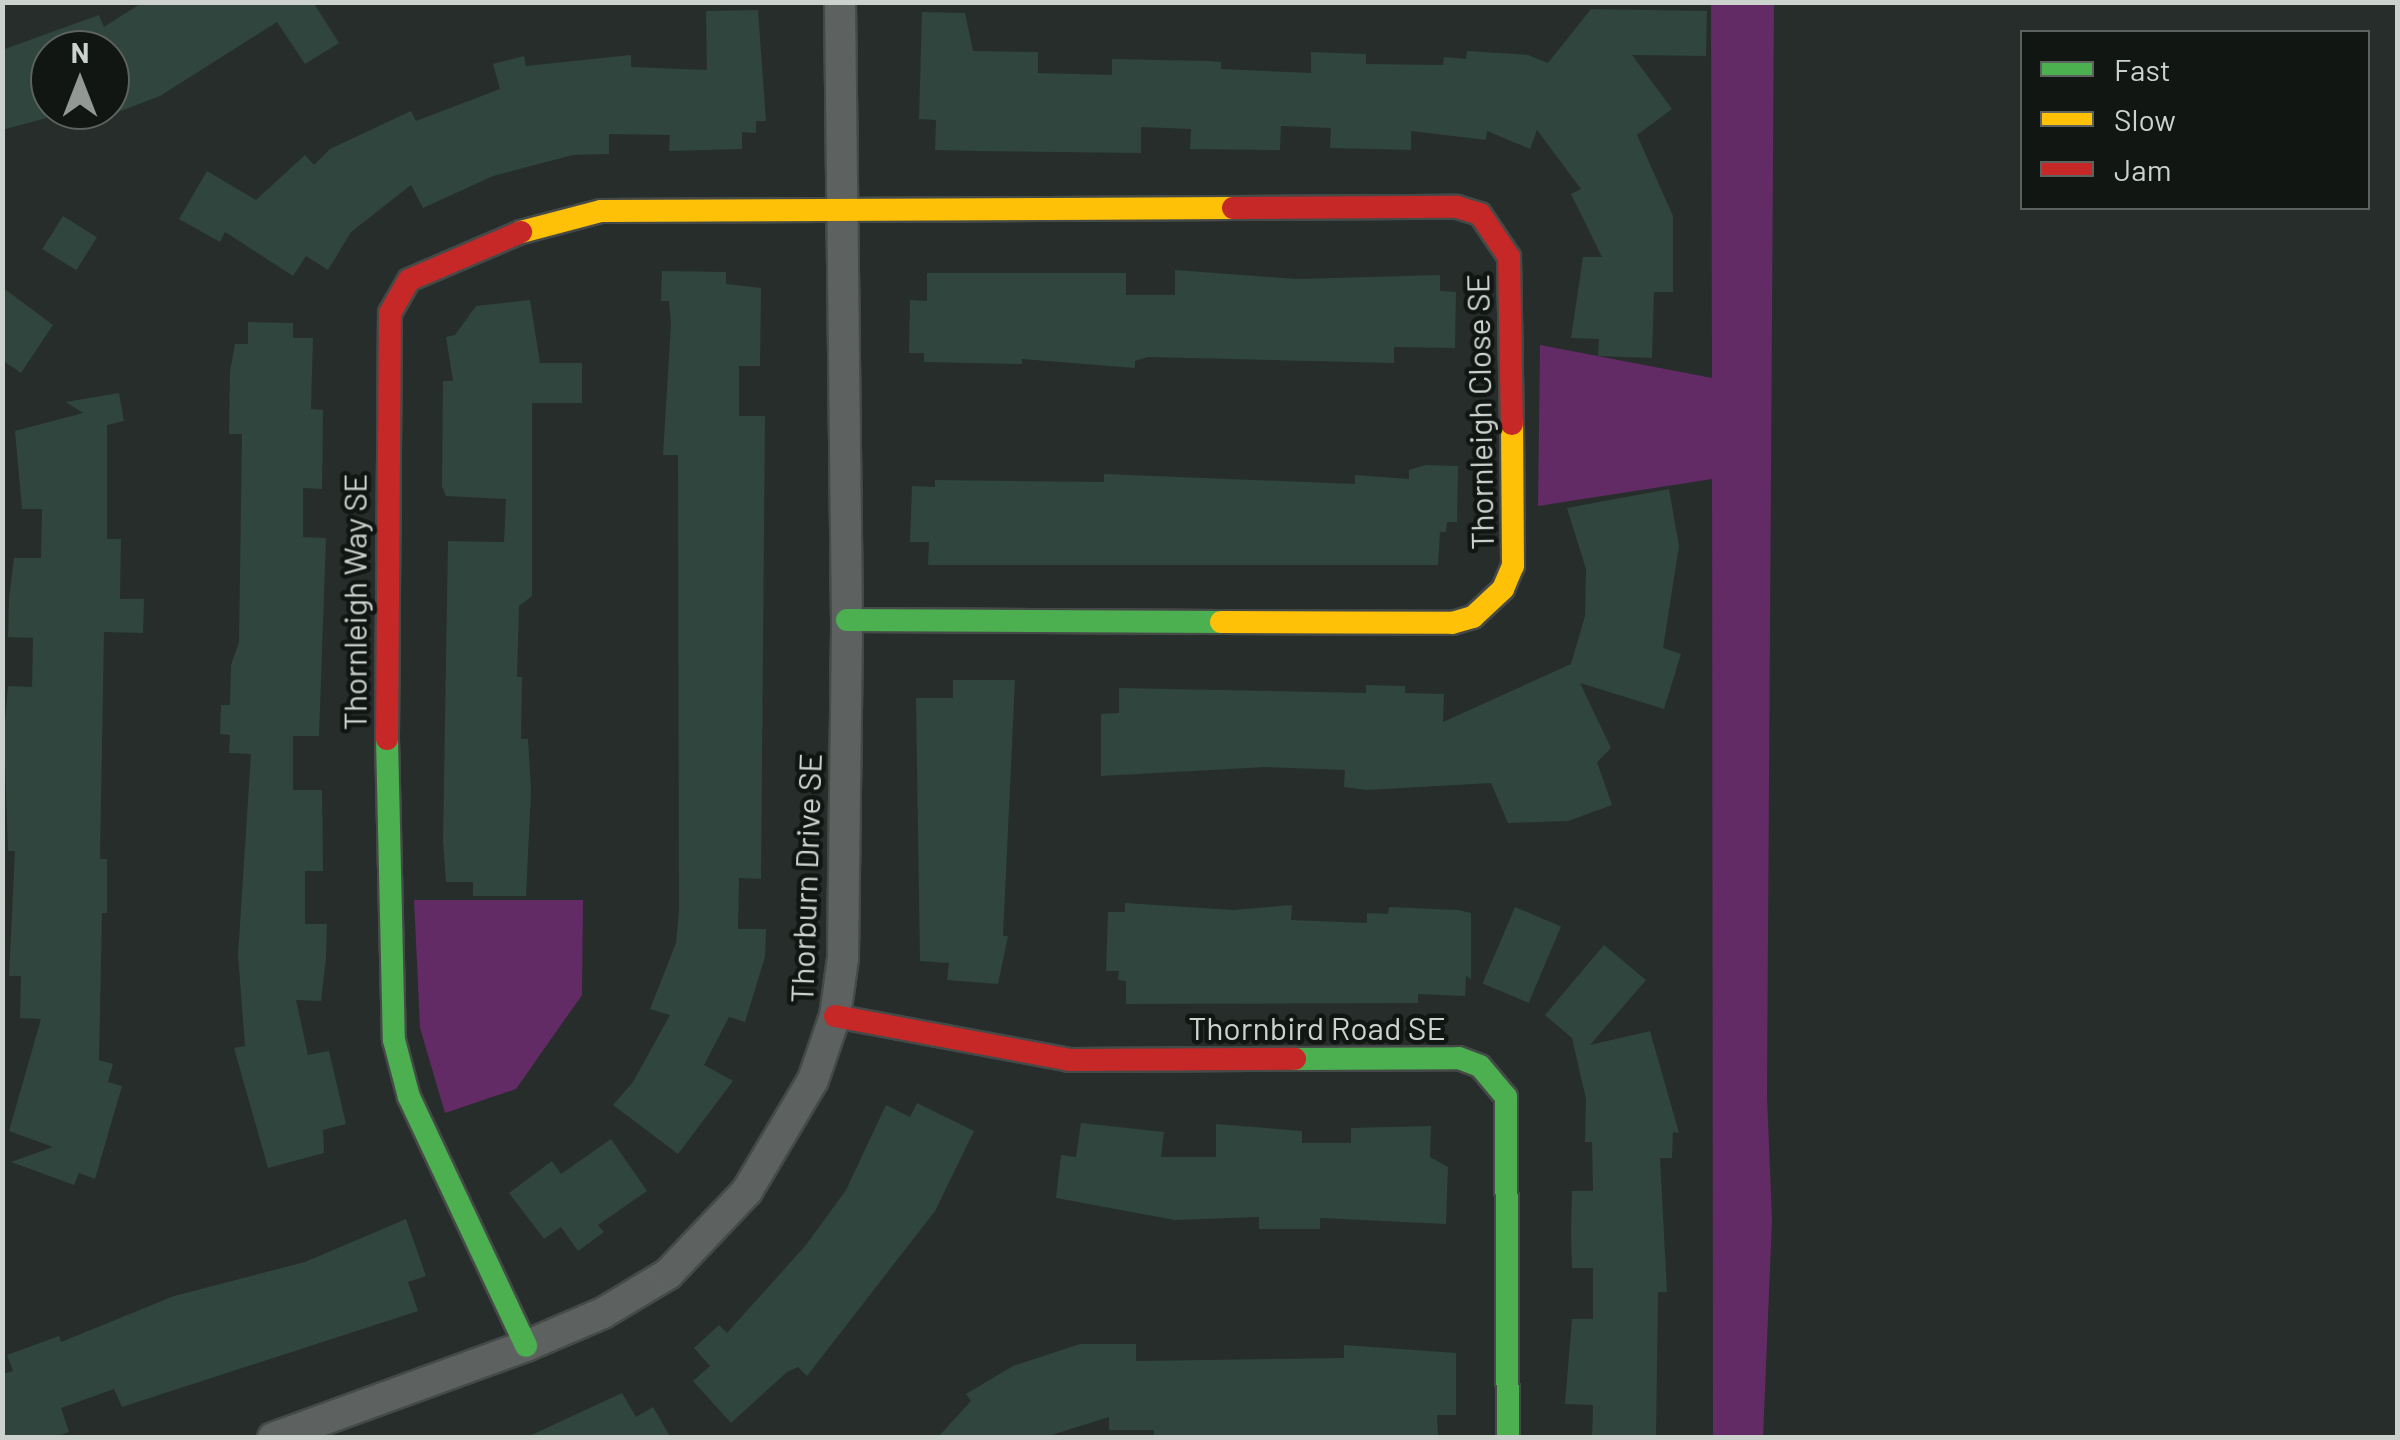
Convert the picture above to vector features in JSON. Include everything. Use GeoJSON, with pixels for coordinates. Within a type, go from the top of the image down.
{"type":"FeatureCollection","features":[{"type":"Feature","properties":{"kind":"street","name":"Thorburn Drive SE"},"geometry":{"type":"LineString","coordinates":[[273,1438],[526,1346],[603,1313],[668,1274],[712,1233],[747,1191],[813,1080],[835,1016],[843,958],[847,620],[840,2]]}},
{"type":"Feature","properties":{"kind":"street","name":"Thornleigh Close SE"},"geometry":{"type":"LineString","coordinates":[[840,207],[1457,207],[1480,214],[1496,232],[1510,257],[1512,281],[1513,566],[1491,605],[1473,617],[1452,623],[847,620]]}},
{"type":"Feature","properties":{"kind":"street","name":"Thornleigh Way SE"},"geometry":{"type":"LineString","coordinates":[[526,1346],[409,1097],[394,1040],[387,934],[390,313],[408,280],[427,267],[545,222],[602,210],[840,207]]}},
{"type":"Feature","properties":{"kind":"street","name":"Thornbird Road SE"},"geometry":{"type":"LineString","coordinates":[[835,1016],[1070,1060],[1459,1058],[1480,1066],[1506,1097],[1508,1114],[1508,1438]]}},
{"type":"Feature","properties":{"kind":"shaded area"},"geometry":{"type":"Polygon","coordinates":[[[1711,3],[1774,3],[1767,1096],[1772,1220],[1763,1438],[1713,1437],[1712,479],[1538,506],[1540,345],[1712,378],[1711,3]]]}},
{"type":"Feature","properties":{"kind":"shaded area"},"geometry":{"type":"Polygon","coordinates":[[[414,900],[583,900],[582,995],[516,1089],[445,1113],[420,1028],[414,900]]]}},
{"type":"Feature","properties":{"kind":"building"},"geometry":{"type":"Polygon","coordinates":[[[143,2],[313,2],[339,43],[305,64],[277,22],[160,96],[130,107],[130,30],[57,30],[99,15],[104,27],[143,2]]]}},
{"type":"Feature","properties":{"kind":"building"},"geometry":{"type":"Polygon","coordinates":[[[1591,9],[1707,11],[1706,56],[1632,55],[1672,109],[1637,135],[1673,216],[1673,292],[1654,292],[1652,358],[1598,356],[1599,339],[1571,338],[1583,257],[1602,257],[1571,194],[1581,189],[1537,130],[1530,149],[1487,131],[1486,140],[1411,131],[1411,150],[1330,148],[1331,128],[1281,126],[1280,150],[1190,149],[1191,129],[1141,127],[1141,153],[978,151],[935,150],[936,120],[919,119],[922,12],[965,13],[973,51],[1038,52],[1038,73],[1112,75],[1112,59],[1209,61],[1221,62],[1221,69],[1311,73],[1311,52],[1366,54],[1366,64],[1443,65],[1444,57],[1466,59],[1467,51],[1528,55],[1548,63],[1591,9]]]}},
{"type":"Feature","properties":{"kind":"building"},"geometry":{"type":"Polygon","coordinates":[[[758,10],[766,121],[756,121],[756,133],[742,132],[742,149],[669,151],[670,135],[609,134],[609,154],[573,155],[493,176],[423,208],[411,185],[351,232],[328,270],[306,256],[293,276],[225,232],[220,242],[179,219],[207,171],[256,200],[305,155],[314,165],[330,149],[411,111],[416,121],[500,89],[493,64],[524,56],[526,66],[631,55],[631,67],[707,70],[706,11],[758,10]]]}},
{"type":"Feature","properties":{"kind":"building"},"geometry":{"type":"Polygon","coordinates":[[[30,40],[30,122],[2,130],[2,50],[30,40]]]}},
{"type":"Feature","properties":{"kind":"building"},"geometry":{"type":"Polygon","coordinates":[[[63,216],[97,237],[76,270],[42,249],[63,216]]]}},
{"type":"Feature","properties":{"kind":"building"},"geometry":{"type":"Polygon","coordinates":[[[1175,270],[1297,279],[1440,275],[1440,291],[1456,292],[1455,348],[1394,347],[1394,363],[1148,357],[1135,361],[1135,368],[1022,359],[1022,364],[924,362],[924,353],[909,353],[910,300],[927,301],[927,273],[1126,273],[1126,295],[1175,295],[1175,270]]]}},
{"type":"Feature","properties":{"kind":"building"},"geometry":{"type":"Polygon","coordinates":[[[662,271],[726,272],[726,284],[761,288],[760,366],[739,366],[739,416],[765,416],[761,879],[739,878],[738,929],[766,929],[765,957],[745,1022],[729,1017],[704,1065],[733,1081],[678,1154],[613,1105],[633,1082],[670,1015],[650,1009],[676,943],[679,911],[678,455],[663,455],[671,324],[669,301],[661,301],[662,271]]]}},
{"type":"Feature","properties":{"kind":"building"},"geometry":{"type":"Polygon","coordinates":[[[2,287],[53,325],[21,373],[2,360],[2,287]]]}},
{"type":"Feature","properties":{"kind":"building"},"geometry":{"type":"Polygon","coordinates":[[[530,300],[540,363],[582,363],[582,403],[532,403],[532,596],[519,606],[517,677],[522,677],[521,739],[528,739],[531,790],[526,896],[473,896],[473,882],[446,882],[443,841],[448,541],[504,542],[506,499],[446,496],[442,486],[443,381],[453,381],[446,337],[455,335],[476,306],[530,300]]]}},
{"type":"Feature","properties":{"kind":"building"},"geometry":{"type":"Polygon","coordinates":[[[248,322],[293,323],[293,338],[313,338],[311,409],[323,410],[322,489],[303,488],[303,537],[326,538],[319,736],[293,736],[293,790],[322,790],[323,871],[305,871],[305,924],[327,924],[326,958],[321,1001],[296,1000],[308,1055],[329,1051],[346,1124],[323,1130],[324,1153],[268,1168],[234,1048],[245,1046],[238,955],[251,754],[229,753],[230,735],[220,734],[221,705],[230,705],[231,665],[239,642],[242,434],[229,434],[230,371],[235,344],[248,344],[248,322]]]}},
{"type":"Feature","properties":{"kind":"building"},"geometry":{"type":"Polygon","coordinates":[[[119,393],[124,421],[107,425],[107,539],[121,539],[120,599],[144,599],[143,633],[104,632],[100,859],[107,859],[107,913],[102,913],[99,1060],[113,1064],[108,1082],[122,1086],[95,1179],[79,1173],[74,1185],[11,1162],[53,1147],[9,1131],[41,1019],[20,1018],[21,976],[9,976],[15,851],[8,851],[4,733],[8,686],[32,687],[33,638],[8,637],[9,599],[14,558],[41,558],[42,509],[22,509],[15,431],[83,413],[66,402],[119,393]]]}},
{"type":"Feature","properties":{"kind":"building"},"geometry":{"type":"Polygon","coordinates":[[[1426,465],[1458,466],[1457,522],[1447,522],[1446,532],[1440,532],[1438,565],[928,565],[929,542],[910,542],[912,486],[935,487],[935,480],[1104,482],[1104,474],[1355,484],[1355,475],[1409,479],[1409,470],[1426,465]]]}},
{"type":"Feature","properties":{"kind":"building"},"geometry":{"type":"Polygon","coordinates":[[[1669,489],[1679,546],[1663,648],[1681,654],[1664,709],[1580,683],[1611,748],[1597,762],[1612,805],[1568,821],[1508,823],[1491,783],[1366,790],[1344,787],[1345,770],[1266,767],[1101,776],[1101,714],[1119,713],[1119,688],[1366,693],[1366,685],[1405,686],[1405,693],[1444,694],[1443,722],[1571,664],[1585,616],[1586,569],[1567,508],[1669,489]]]}},
{"type":"Feature","properties":{"kind":"building"},"geometry":{"type":"Polygon","coordinates":[[[953,680],[1015,680],[1003,936],[1008,936],[998,984],[947,980],[949,963],[920,961],[916,698],[953,698],[953,680]]]}},
{"type":"Feature","properties":{"kind":"building"},"geometry":{"type":"Polygon","coordinates":[[[1125,903],[1233,910],[1292,905],[1291,920],[1367,923],[1367,913],[1388,914],[1389,907],[1458,910],[1471,913],[1471,979],[1466,976],[1465,996],[1418,994],[1418,1003],[1126,1004],[1126,981],[1118,980],[1119,971],[1106,971],[1108,912],[1125,912],[1125,903]]]}},
{"type":"Feature","properties":{"kind":"building"},"geometry":{"type":"Polygon","coordinates":[[[1515,907],[1561,927],[1529,1003],[1483,983],[1515,907]]]}},
{"type":"Feature","properties":{"kind":"building"},"geometry":{"type":"Polygon","coordinates":[[[1604,945],[1646,980],[1590,1045],[1650,1031],[1679,1133],[1673,1132],[1672,1158],[1660,1158],[1667,1292],[1658,1292],[1656,1438],[1592,1438],[1593,1405],[1565,1404],[1572,1319],[1593,1319],[1593,1268],[1572,1268],[1571,1234],[1572,1191],[1593,1191],[1592,1142],[1585,1142],[1586,1099],[1572,1038],[1545,1015],[1604,945]]]}},
{"type":"Feature","properties":{"kind":"building"},"geometry":{"type":"Polygon","coordinates":[[[917,1103],[974,1131],[935,1211],[807,1376],[798,1367],[787,1372],[731,1423],[693,1381],[710,1366],[694,1348],[719,1325],[727,1333],[806,1245],[846,1190],[886,1105],[910,1117],[917,1103]]]}},
{"type":"Feature","properties":{"kind":"building"},"geometry":{"type":"Polygon","coordinates":[[[1081,1123],[1164,1132],[1161,1157],[1216,1157],[1216,1124],[1302,1131],[1302,1143],[1351,1143],[1351,1128],[1431,1126],[1430,1157],[1448,1167],[1446,1224],[1320,1218],[1320,1229],[1259,1229],[1259,1217],[1175,1220],[1056,1198],[1061,1155],[1076,1157],[1081,1123]]]}},
{"type":"Feature","properties":{"kind":"building"},"geometry":{"type":"Polygon","coordinates":[[[611,1139],[647,1191],[598,1225],[604,1232],[578,1251],[561,1227],[544,1239],[509,1193],[552,1161],[561,1174],[611,1139]]]}},
{"type":"Feature","properties":{"kind":"building"},"geometry":{"type":"Polygon","coordinates":[[[406,1219],[426,1276],[408,1282],[418,1311],[122,1407],[114,1389],[61,1408],[69,1432],[54,1438],[2,1438],[2,1374],[13,1371],[7,1355],[59,1336],[61,1342],[174,1296],[305,1262],[406,1219]]]}},
{"type":"Feature","properties":{"kind":"building"},"geometry":{"type":"Polygon","coordinates":[[[1080,1344],[1136,1344],[1136,1361],[1344,1358],[1344,1345],[1456,1353],[1456,1415],[1437,1415],[1438,1438],[1154,1438],[1154,1430],[1109,1430],[1109,1417],[1042,1438],[937,1438],[971,1401],[966,1394],[1013,1366],[1080,1344]]]}},
{"type":"Feature","properties":{"kind":"building"},"geometry":{"type":"Polygon","coordinates":[[[622,1393],[636,1417],[653,1407],[671,1438],[525,1438],[622,1393]]]}},
{"type":"Feature","properties":{"kind":"traffic: fast"},"geometry":{"type":"LineString","coordinates":[[847,620],[1221,622]]}},
{"type":"Feature","properties":{"kind":"traffic: fast"},"geometry":{"type":"LineString","coordinates":[[387,739],[394,1040],[409,1097],[526,1346]]}},
{"type":"Feature","properties":{"kind":"traffic: fast"},"geometry":{"type":"LineString","coordinates":[[1295,1059],[1459,1058],[1480,1066],[1506,1097],[1508,1438]]}},
{"type":"Feature","properties":{"kind":"traffic: slow"},"geometry":{"type":"LineString","coordinates":[[521,232],[601,211],[1233,208]]}},
{"type":"Feature","properties":{"kind":"traffic: slow"},"geometry":{"type":"LineString","coordinates":[[1221,622],[1452,623],[1473,617],[1503,589],[1513,566],[1512,424]]}},
{"type":"Feature","properties":{"kind":"traffic: jam"},"geometry":{"type":"LineString","coordinates":[[1233,208],[1457,207],[1480,214],[1509,257],[1512,424]]}},
{"type":"Feature","properties":{"kind":"traffic: jam"},"geometry":{"type":"LineString","coordinates":[[387,739],[390,313],[409,280],[521,232]]}},
{"type":"Feature","properties":{"kind":"traffic: jam"},"geometry":{"type":"LineString","coordinates":[[835,1016],[1069,1060],[1295,1059]]}}]}
